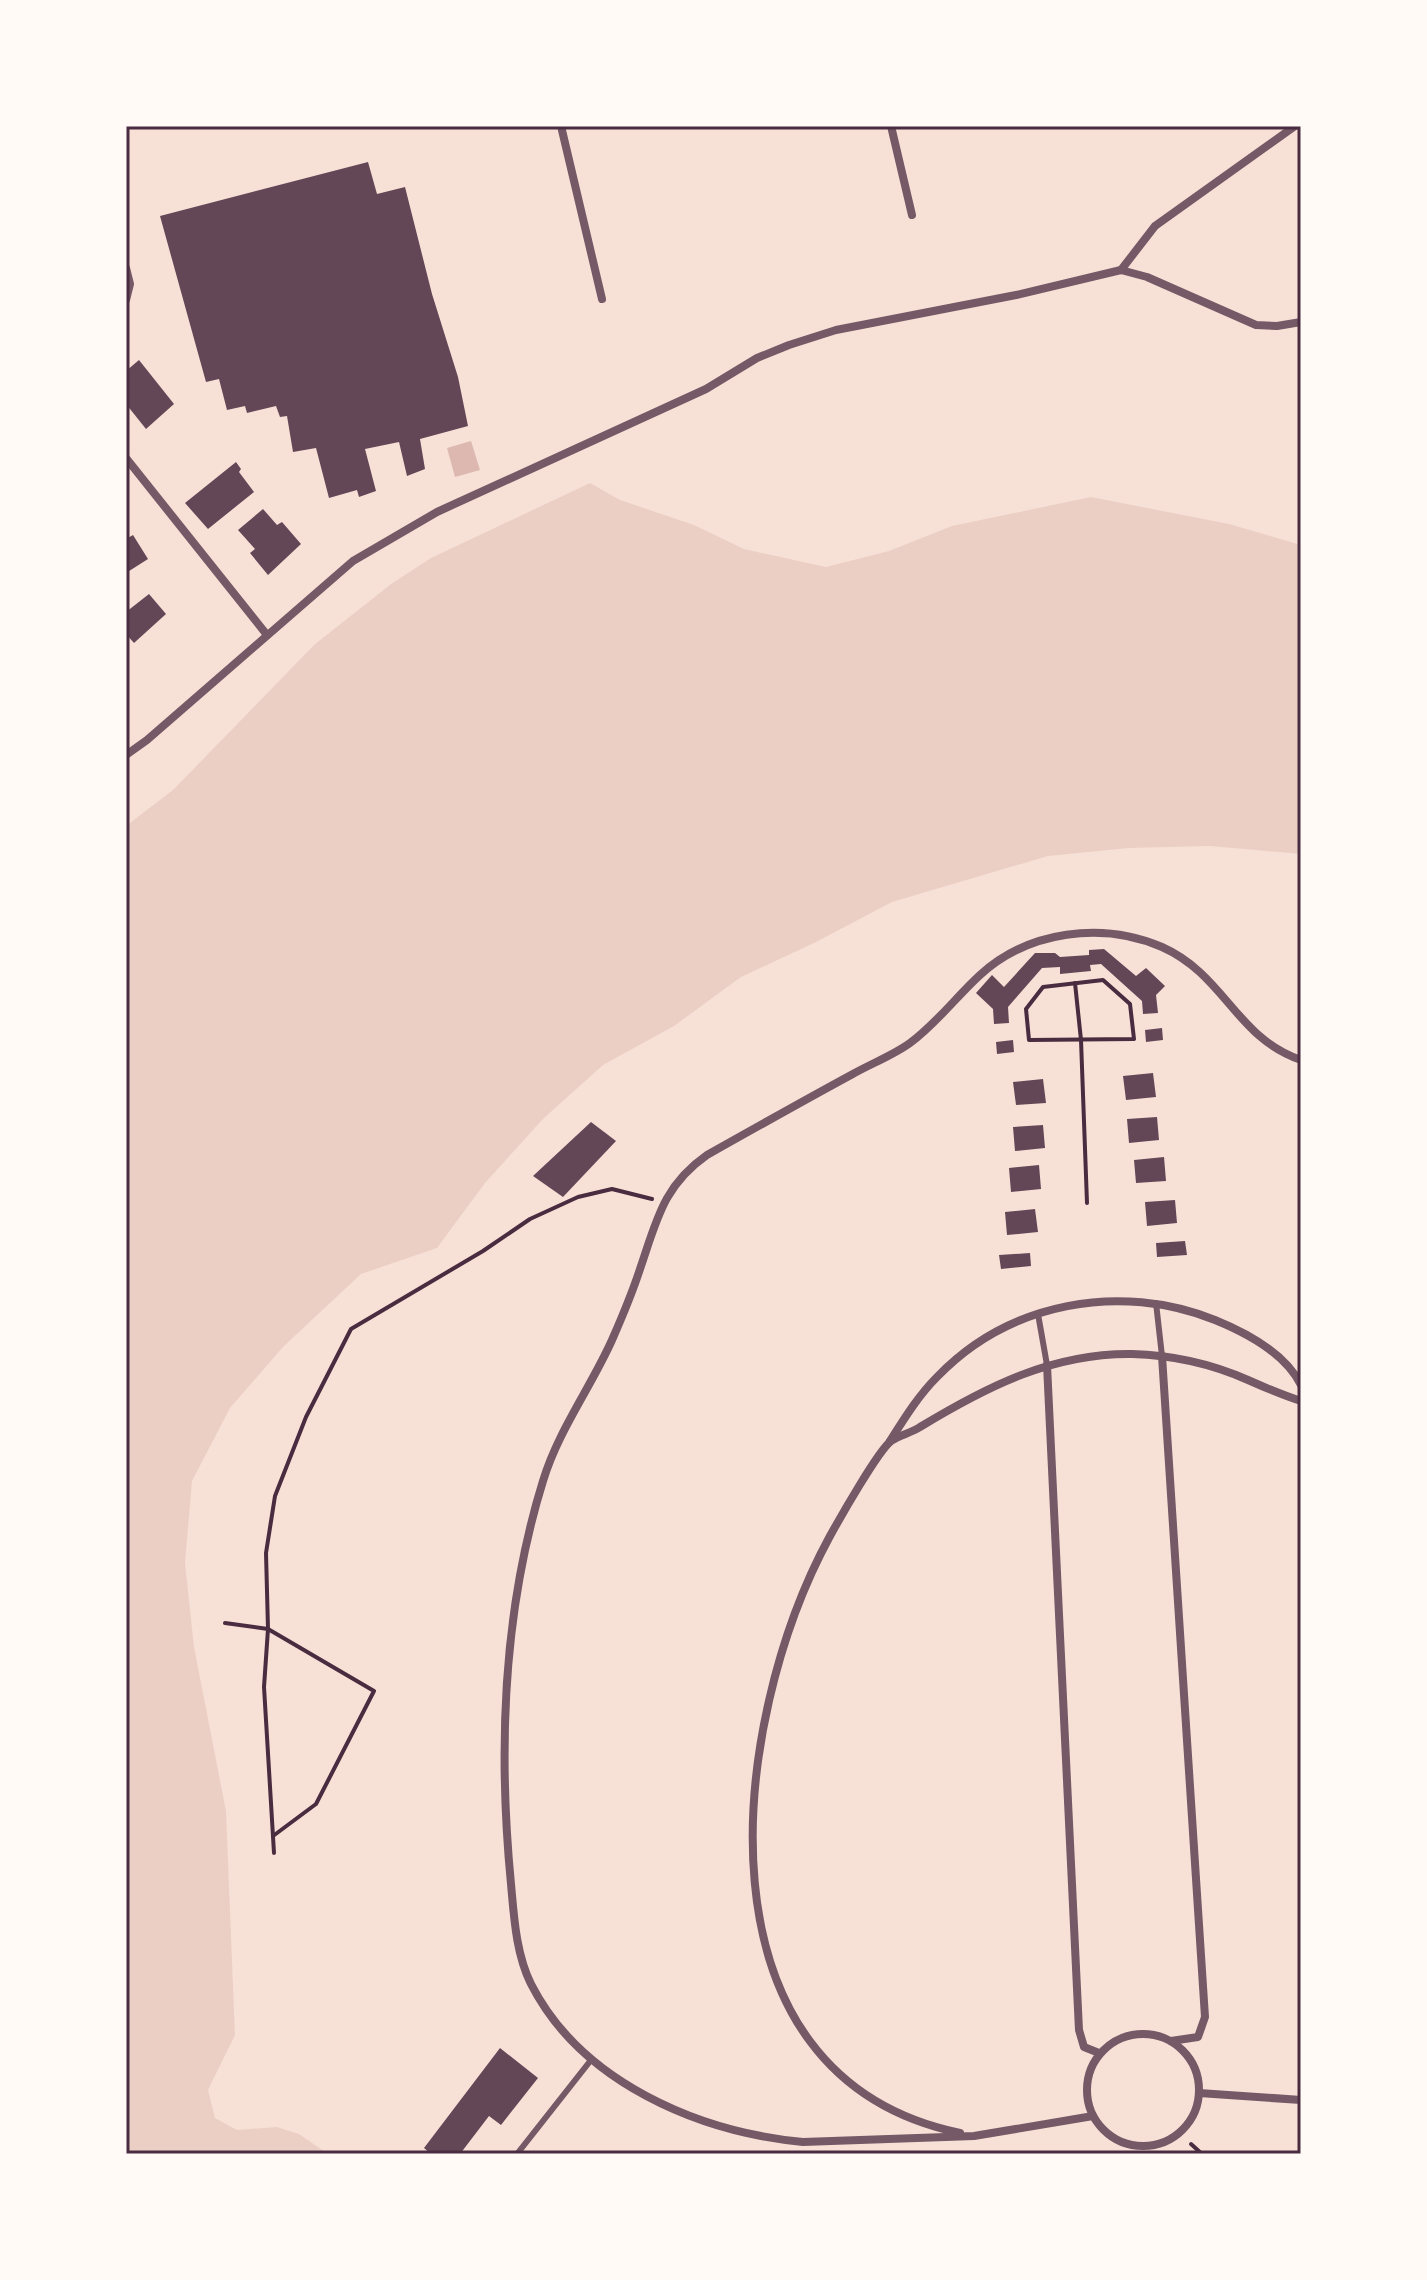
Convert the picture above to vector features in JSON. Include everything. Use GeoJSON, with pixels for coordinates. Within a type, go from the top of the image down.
{"type":"FeatureCollection","features":[{"type":"Feature","properties":{"kind":"street"},"geometry":{"type":"LineString","coordinates":[[561,126],[602,299]]}},
{"type":"Feature","properties":{"kind":"street"},"geometry":{"type":"LineString","coordinates":[[891,126],[912,215]]}},
{"type":"Feature","properties":{"kind":"street"},"geometry":{"type":"LineString","coordinates":[[1121,270],[1155,226],[1295,126]]}},
{"type":"Feature","properties":{"kind":"street"},"geometry":{"type":"LineString","coordinates":[[126,268],[130,284],[126,300]]}},
{"type":"Feature","properties":{"kind":"street"},"geometry":{"type":"LineString","coordinates":[[127,753],[353,561],[437,512],[706,389],[757,358],[836,330],[1016,295],[1121,270],[1147,277],[1256,325],[1301,322]]}},
{"type":"Feature","properties":{"kind":"street"},"geometry":{"type":"LineString","coordinates":[[126,458],[267,635]]}},
{"type":"Feature","properties":{"kind":"street"},"geometry":{"type":"LineString","coordinates":[[1093,2116],[974,2136],[803,2142],[750,2135],[710,2124],[630,2087],[591,2060],[544,2006],[522,1964],[513,1907],[505,1777],[508,1687],[522,1566],[544,1478],[626,1308],[663,1202],[683,1174],[707,1155],[910,1043],[999,960],[1038,941],[1060,935],[1113,934],[1162,947],[1198,968],[1263,1041],[1301,1060]]}},
{"type":"Feature","properties":{"kind":"street"},"geometry":{"type":"LineString","coordinates":[[974,2136],[924,2123],[857,2086],[819,2051],[803,2031],[779,1989],[764,1947],[755,1900],[752,1846],[755,1790],[769,1702],[797,1607],[846,1507],[920,1396],[956,1359],[998,1331],[1038,1314],[1095,1301],[1156,1303],[1201,1314],[1250,1337],[1293,1370],[1301,1385]]}},
{"type":"Feature","properties":{"kind":"street"},"geometry":{"type":"LineString","coordinates":[[889,1442],[918,1429],[995,1384],[1047,1365],[1102,1355],[1162,1356],[1221,1369],[1301,1401]]}},
{"type":"Feature","properties":{"kind":"street"},"geometry":{"type":"LineString","coordinates":[[1162,1356],[1205,2017],[1198,2037],[1171,2041]]}},
{"type":"Feature","properties":{"kind":"street"},"geometry":{"type":"LineString","coordinates":[[1047,1365],[1079,2030],[1084,2047],[1099,2053]]}},
{"type":"Feature","properties":{"kind":"street"},"geometry":{"type":"LineString","coordinates":[[1141,2033],[1171,2041],[1184,2050],[1193,2063],[1199,2093],[1190,2122],[1180,2133],[1160,2144],[1139,2150],[1112,2137],[1093,2116],[1087,2100],[1086,2084],[1099,2053],[1111,2043],[1141,2033]]}},
{"type":"Feature","properties":{"kind":"street"},"geometry":{"type":"LineString","coordinates":[[1199,2093],[1301,2100]]}},
{"type":"Feature","properties":{"kind":"lane"},"geometry":{"type":"LineString","coordinates":[[1156,1303],[1162,1356]]}},
{"type":"Feature","properties":{"kind":"lane"},"geometry":{"type":"LineString","coordinates":[[1038,1314],[1047,1365]]}},
{"type":"Feature","properties":{"kind":"lane"},"geometry":{"type":"LineString","coordinates":[[517,2154],[591,2060]]}},
{"type":"Feature","properties":{"kind":"path"},"geometry":{"type":"LineString","coordinates":[[1103,980],[1130,1004],[1134,1039],[1081,1040],[1029,1040],[1026,1009],[1043,987],[1103,980]]}},
{"type":"Feature","properties":{"kind":"path"},"geometry":{"type":"LineString","coordinates":[[1075,983],[1081,1040],[1087,1203]]}},
{"type":"Feature","properties":{"kind":"path"},"geometry":{"type":"LineString","coordinates":[[274,1853],[264,1687],[268,1629],[266,1553],[275,1496],[306,1417],[351,1329],[461,1265],[530,1219],[578,1197],[612,1189],[663,1202]]}},
{"type":"Feature","properties":{"kind":"path"},"geometry":{"type":"LineString","coordinates":[[225,1623],[268,1629],[374,1691],[316,1804],[273,1836]]}},
{"type":"Feature","properties":{"kind":"path"},"geometry":{"type":"LineString","coordinates":[[1191,2144],[1202,2154]]}},
{"type":"Feature","properties":{"kind":"shaded area"},"geometry":{"type":"Polygon","coordinates":[[[471,441],[480,470],[455,477],[447,448],[471,441]]]}},
{"type":"Feature","properties":{"kind":"shaded area"},"geometry":{"type":"Polygon","coordinates":[[[590,483],[620,500],[694,525],[744,549],[826,567],[889,551],[952,526],[1091,497],[1229,524],[1301,545],[1301,854],[1210,846],[1129,848],[1048,856],[892,902],[741,977],[674,1026],[603,1065],[543,1119],[485,1183],[437,1248],[361,1274],[283,1347],[230,1408],[192,1481],[185,1563],[194,1647],[226,1811],[235,2035],[208,2090],[215,2118],[237,2130],[277,2127],[299,2134],[328,2154],[126,2154],[126,826],[173,790],[314,645],[391,584],[431,558],[590,483]]]}},
{"type":"Feature","properties":{"kind":"building"},"geometry":{"type":"Polygon","coordinates":[[[368,162],[377,194],[405,187],[432,294],[458,377],[468,426],[420,439],[425,469],[407,476],[399,442],[365,449],[376,491],[359,497],[357,490],[329,498],[316,448],[293,452],[287,416],[280,417],[276,406],[247,413],[245,406],[227,410],[219,379],[206,382],[160,216],[368,162]]]}},
{"type":"Feature","properties":{"kind":"building"},"geometry":{"type":"Polygon","coordinates":[[[139,360],[174,404],[146,429],[126,404],[126,371],[139,360]]]}},
{"type":"Feature","properties":{"kind":"building"},"geometry":{"type":"Polygon","coordinates":[[[236,462],[241,469],[239,472],[254,492],[208,529],[185,503],[236,462]]]}},
{"type":"Feature","properties":{"kind":"building"},"geometry":{"type":"Polygon","coordinates":[[[263,509],[277,525],[282,522],[301,544],[268,575],[250,553],[255,549],[238,530],[263,509]]]}},
{"type":"Feature","properties":{"kind":"building"},"geometry":{"type":"Polygon","coordinates":[[[133,535],[148,559],[126,573],[126,539],[133,535]]]}},
{"type":"Feature","properties":{"kind":"building"},"geometry":{"type":"Polygon","coordinates":[[[149,594],[166,614],[134,643],[126,634],[126,612],[149,594]]]}},
{"type":"Feature","properties":{"kind":"building"},"geometry":{"type":"Polygon","coordinates":[[[1104,949],[1136,976],[1146,968],[1165,986],[1156,995],[1158,1013],[1143,1014],[1142,1001],[1101,964],[1090,965],[1091,971],[1060,974],[1060,967],[1042,968],[1008,1007],[1009,1023],[994,1024],[993,1009],[976,993],[992,975],[1004,987],[1035,953],[1055,953],[1060,957],[1089,955],[1089,950],[1104,949]]]}},
{"type":"Feature","properties":{"kind":"building"},"geometry":{"type":"Polygon","coordinates":[[[1162,1028],[1163,1040],[1146,1042],[1145,1030],[1162,1028]]]}},
{"type":"Feature","properties":{"kind":"building"},"geometry":{"type":"Polygon","coordinates":[[[1013,1040],[1014,1052],[997,1054],[996,1042],[1013,1040]]]}},
{"type":"Feature","properties":{"kind":"building"},"geometry":{"type":"Polygon","coordinates":[[[1153,1073],[1156,1097],[1126,1100],[1123,1076],[1153,1073]]]}},
{"type":"Feature","properties":{"kind":"building"},"geometry":{"type":"Polygon","coordinates":[[[1043,1079],[1046,1103],[1016,1105],[1013,1082],[1043,1079]]]}},
{"type":"Feature","properties":{"kind":"building"},"geometry":{"type":"Polygon","coordinates":[[[1157,1117],[1159,1140],[1129,1143],[1127,1119],[1157,1117]]]}},
{"type":"Feature","properties":{"kind":"building"},"geometry":{"type":"Polygon","coordinates":[[[591,1122],[616,1141],[563,1197],[533,1176],[591,1122]]]}},
{"type":"Feature","properties":{"kind":"building"},"geometry":{"type":"Polygon","coordinates":[[[1043,1125],[1045,1148],[1015,1151],[1013,1127],[1043,1125]]]}},
{"type":"Feature","properties":{"kind":"building"},"geometry":{"type":"Polygon","coordinates":[[[1164,1157],[1166,1181],[1136,1183],[1134,1160],[1164,1157]]]}},
{"type":"Feature","properties":{"kind":"building"},"geometry":{"type":"Polygon","coordinates":[[[1039,1165],[1041,1189],[1011,1192],[1009,1168],[1039,1165]]]}},
{"type":"Feature","properties":{"kind":"building"},"geometry":{"type":"Polygon","coordinates":[[[1175,1200],[1177,1223],[1147,1226],[1145,1202],[1175,1200]]]}},
{"type":"Feature","properties":{"kind":"building"},"geometry":{"type":"Polygon","coordinates":[[[1035,1209],[1038,1232],[1007,1235],[1005,1212],[1035,1209]]]}},
{"type":"Feature","properties":{"kind":"building"},"geometry":{"type":"Polygon","coordinates":[[[1185,1241],[1187,1255],[1157,1257],[1156,1243],[1185,1241]]]}},
{"type":"Feature","properties":{"kind":"building"},"geometry":{"type":"Polygon","coordinates":[[[1030,1253],[1031,1266],[1001,1269],[999,1255],[1030,1253]]]}},
{"type":"Feature","properties":{"kind":"building"},"geometry":{"type":"Polygon","coordinates":[[[500,2048],[538,2078],[501,2125],[489,2116],[460,2154],[431,2154],[424,2148],[500,2048]]]}}]}
